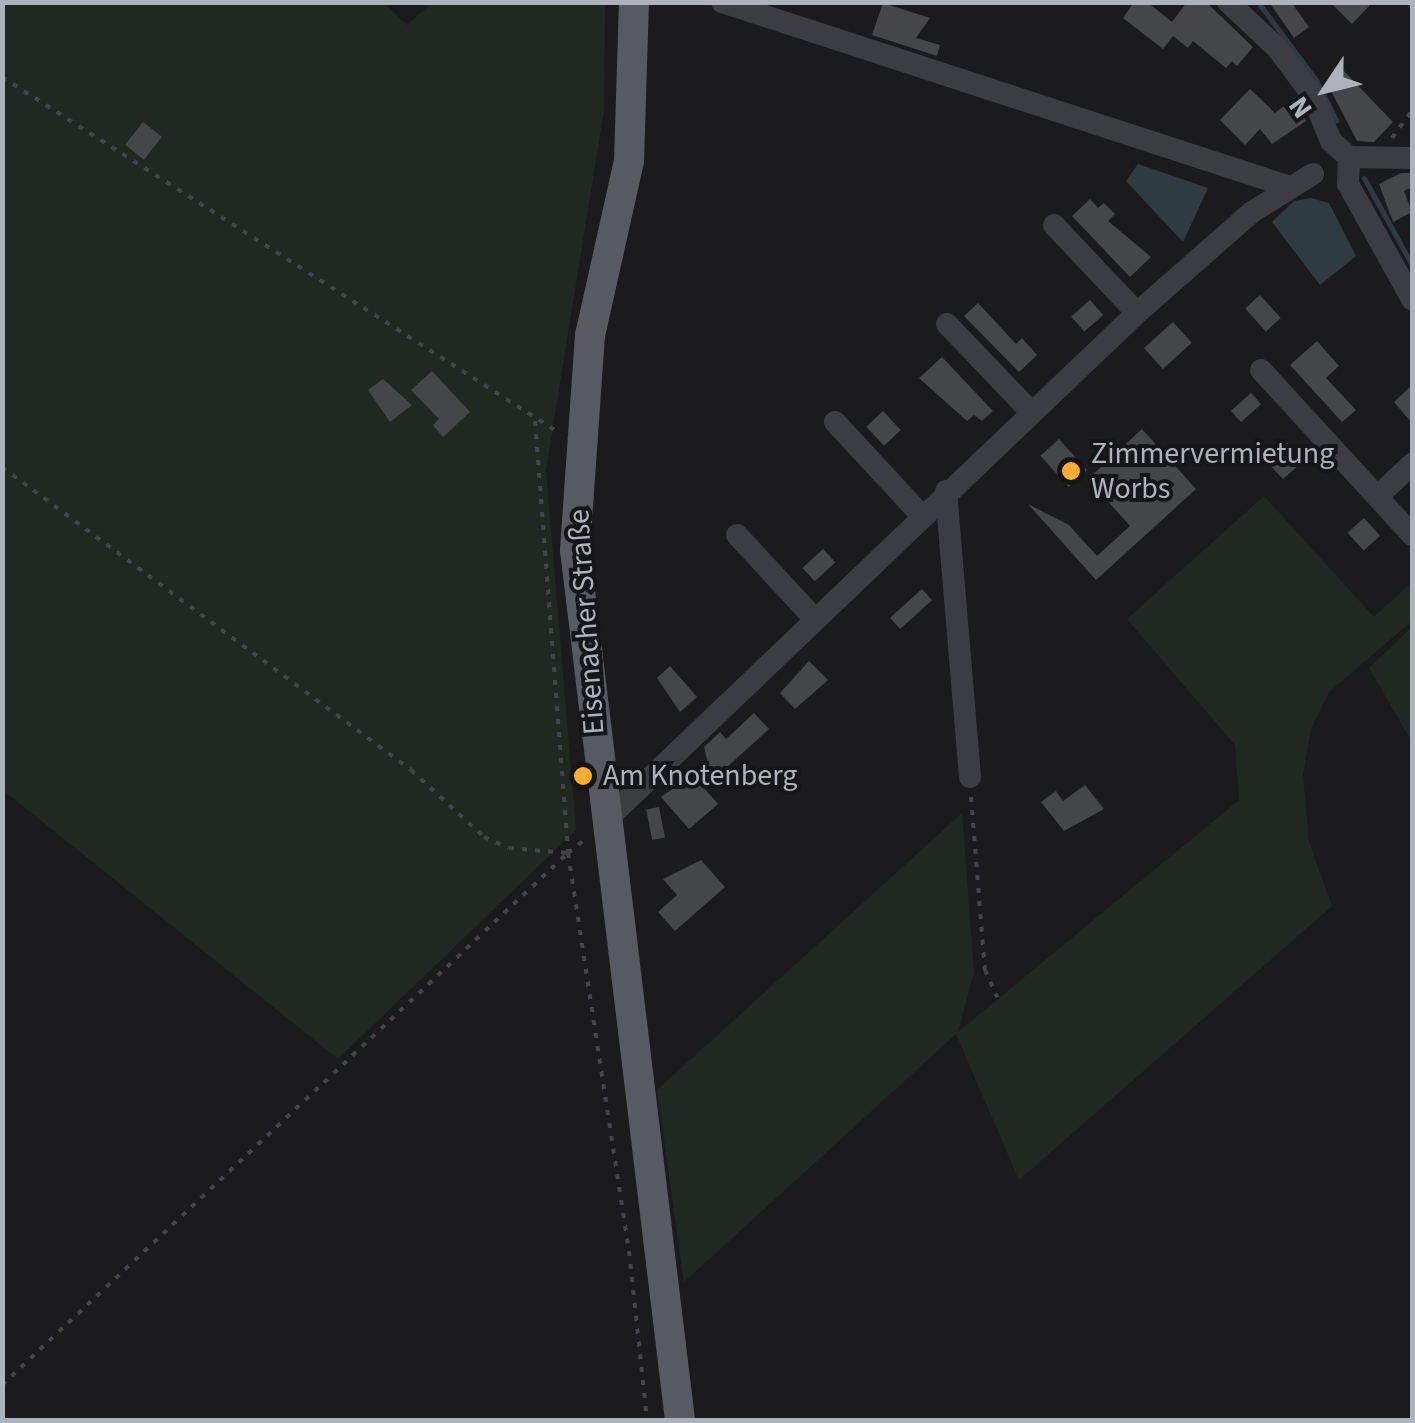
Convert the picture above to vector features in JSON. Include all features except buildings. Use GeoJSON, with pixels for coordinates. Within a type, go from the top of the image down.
{"type":"FeatureCollection","features":[{"type":"Feature","properties":{"kind":"main road","name":"Eisenacher Straße"},"geometry":{"type":"LineString","coordinates":[[634,2],[629,161],[590,335],[579,443],[575,550],[604,822],[680,1420]]}},
{"type":"Feature","properties":{"kind":"street"},"geometry":{"type":"LineString","coordinates":[[722,2],[1287,186]]}},
{"type":"Feature","properties":{"kind":"street"},"geometry":{"type":"LineString","coordinates":[[1238,5],[1312,95],[1331,141],[1361,158],[1412,158]]}},
{"type":"Feature","properties":{"kind":"street"},"geometry":{"type":"LineString","coordinates":[[604,822],[1030,410],[1136,313],[1287,186],[1312,174],[1331,141]]}},
{"type":"Feature","properties":{"kind":"street"},"geometry":{"type":"LineString","coordinates":[[1348,184],[1361,158]]}},
{"type":"Feature","properties":{"kind":"street"},"geometry":{"type":"LineString","coordinates":[[1312,174],[1348,184],[1412,299]]}},
{"type":"Feature","properties":{"kind":"street"},"geometry":{"type":"LineString","coordinates":[[1054,225],[1136,313]]}},
{"type":"Feature","properties":{"kind":"street"},"geometry":{"type":"LineString","coordinates":[[947,324],[1030,410]]}},
{"type":"Feature","properties":{"kind":"street"},"geometry":{"type":"LineString","coordinates":[[1261,370],[1412,535]]}},
{"type":"Feature","properties":{"kind":"street"},"geometry":{"type":"LineString","coordinates":[[835,422],[922,516]]}},
{"type":"Feature","properties":{"kind":"street"},"geometry":{"type":"LineString","coordinates":[[1378,496],[1412,464]]}},
{"type":"Feature","properties":{"kind":"street"},"geometry":{"type":"LineString","coordinates":[[946,491],[970,777]]}},
{"type":"Feature","properties":{"kind":"street"},"geometry":{"type":"LineString","coordinates":[[737,535],[813,617]]}},
{"type":"Feature","properties":{"kind":"path"},"geometry":{"type":"LineString","coordinates":[[2,77],[535,422],[579,443]]}},
{"type":"Feature","properties":{"kind":"path"},"geometry":{"type":"LineString","coordinates":[[1361,158],[1412,110]]}},
{"type":"Feature","properties":{"kind":"path"},"geometry":{"type":"LineString","coordinates":[[535,422],[568,853],[624,1213],[647,1420]]}},
{"type":"Feature","properties":{"kind":"path"},"geometry":{"type":"LineString","coordinates":[[2,467],[411,770],[484,837],[509,848],[568,853]]}},
{"type":"Feature","properties":{"kind":"path"},"geometry":{"type":"LineString","coordinates":[[970,777],[985,970],[997,997]]}},
{"type":"Feature","properties":{"kind":"path"},"geometry":{"type":"LineString","coordinates":[[2,1385],[604,822]]}},
{"type":"Feature","properties":{"kind":"shaded area"},"geometry":{"type":"Polygon","coordinates":[[[2,3],[384,3],[407,25],[432,3],[605,3],[604,110],[546,470],[576,830],[338,1059],[3,790],[2,3]]]}},
{"type":"Feature","properties":{"kind":"shaded area"},"geometry":{"type":"Polygon","coordinates":[[[1138,164],[1208,188],[1183,242],[1126,181],[1138,164]]]}},
{"type":"Feature","properties":{"kind":"shaded area"},"geometry":{"type":"Polygon","coordinates":[[[1311,198],[1329,203],[1356,256],[1320,285],[1272,222],[1294,201],[1311,198]]]}},
{"type":"Feature","properties":{"kind":"shaded area"},"geometry":{"type":"Polygon","coordinates":[[[1264,496],[1374,617],[1412,582],[1412,621],[1329,692],[1311,729],[1303,774],[1309,842],[1332,906],[1019,1180],[956,1034],[684,1282],[657,1090],[962,813],[974,972],[958,1032],[1239,800],[1235,745],[1127,619],[1264,496]]]}},
{"type":"Feature","properties":{"kind":"shaded area"},"geometry":{"type":"Polygon","coordinates":[[[1412,627],[1412,742],[1369,668],[1412,627]]]}},
{"type":"Feature","properties":{"kind":"waterway"},"geometry":{"type":"LineString","coordinates":[[1260,5],[1316,80],[1336,120]]}},
{"type":"Feature","properties":{"kind":"waterway"},"geometry":{"type":"LineString","coordinates":[[1364,178],[1412,265]]}},
{"type":"Feature","properties":{"kind":"place","name":"Zimmervermietung Worbs"},"geometry":{"type":"Point","coordinates":[1071,471]}},
{"type":"Feature","properties":{"kind":"place","name":"Am Knotenberg"},"geometry":{"type":"Point","coordinates":[583,776]}}]}
